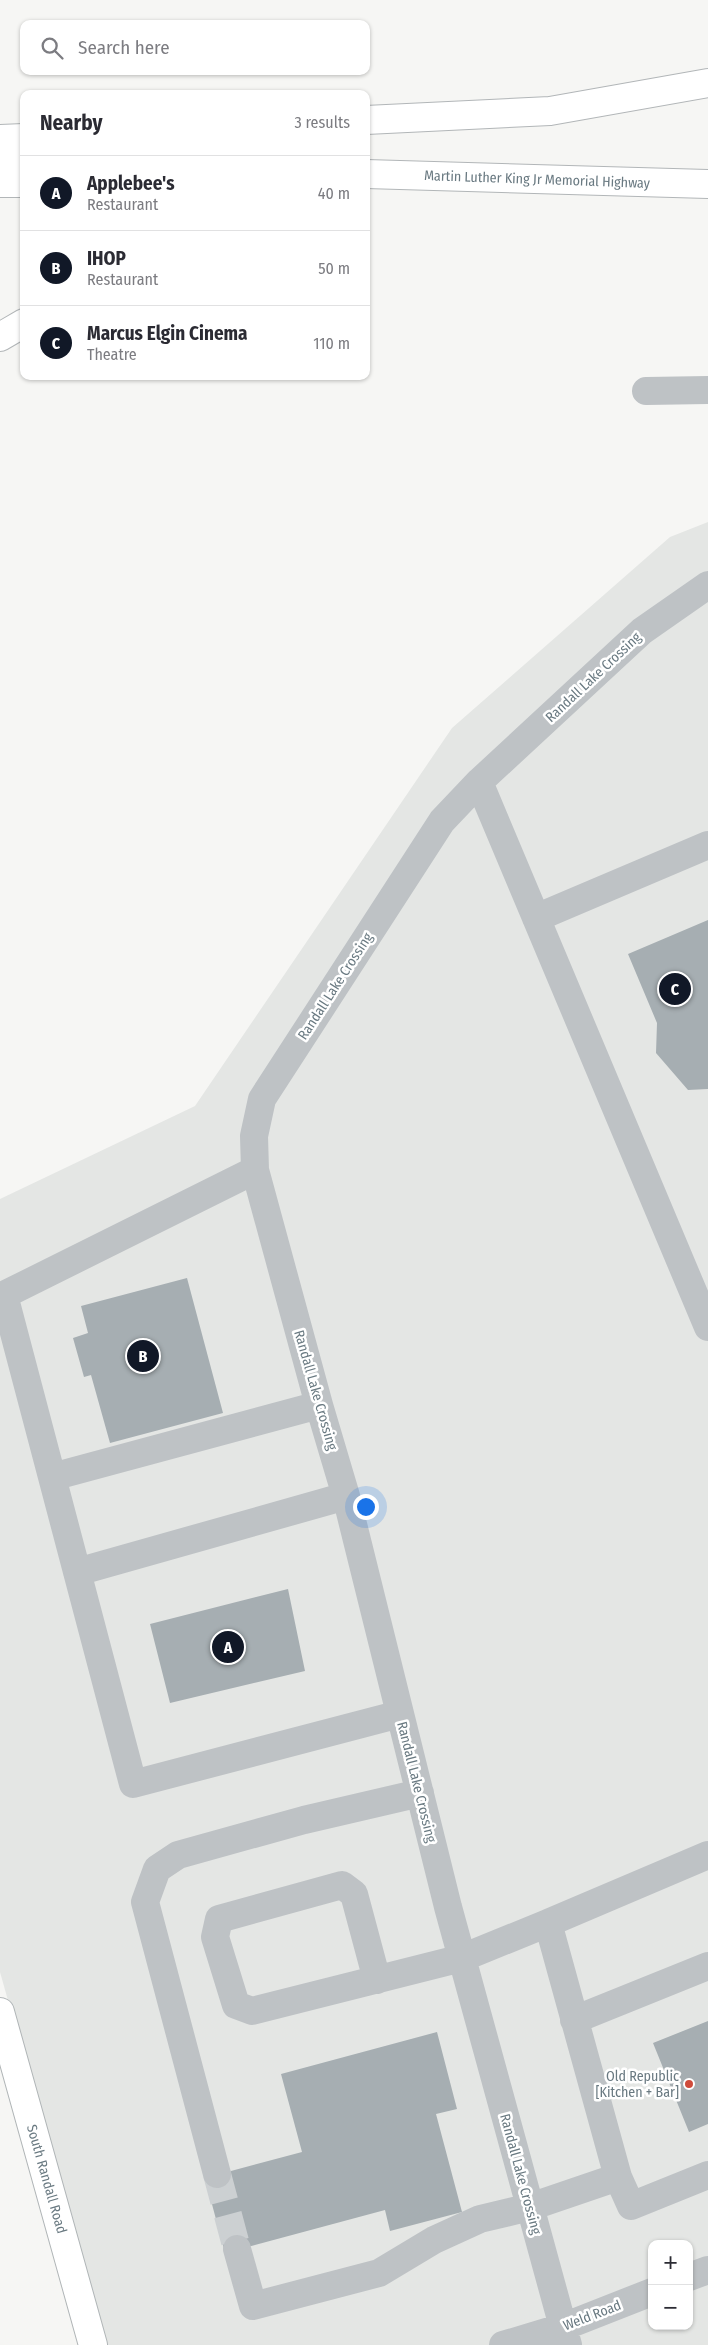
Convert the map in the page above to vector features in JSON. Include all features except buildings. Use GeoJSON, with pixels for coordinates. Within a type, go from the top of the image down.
{"type":"FeatureCollection","features":[{"type":"Feature","properties":{"kind":"main road"},"geometry":{"type":"LineString","coordinates":[[370,120],[550,111],[708,83]]}},
{"type":"Feature","properties":{"kind":"main road"},"geometry":{"type":"LineString","coordinates":[[0,139],[20,138]]}},
{"type":"Feature","properties":{"kind":"main road"},"geometry":{"type":"LineString","coordinates":[[0,158],[20,159]]}},
{"type":"Feature","properties":{"kind":"main road","name":"Martin Luther King Jr Memorial Highway"},"geometry":{"type":"LineString","coordinates":[[370,174],[708,184]]}},
{"type":"Feature","properties":{"kind":"main road"},"geometry":{"type":"LineString","coordinates":[[370,178],[437,177]]}},
{"type":"Feature","properties":{"kind":"main road"},"geometry":{"type":"LineString","coordinates":[[0,183],[20,183]]}},
{"type":"Feature","properties":{"kind":"main road"},"geometry":{"type":"LineString","coordinates":[[0,337],[20,324]]}},
{"type":"Feature","properties":{"kind":"main road","name":"South Randall Road"},"geometry":{"type":"LineString","coordinates":[[0,2012],[93,2345]]}},
{"type":"Feature","properties":{"kind":"street"},"geometry":{"type":"LineString","coordinates":[[646,390],[708,390]]}},
{"type":"Feature","properties":{"kind":"street","name":"Randall Lake Crossing"},"geometry":{"type":"LineString","coordinates":[[566,2336],[462,1958],[346,1496],[319,1405],[255,1170],[254,1136],[262,1099],[442,821],[479,782],[642,631],[708,585]]}},
{"type":"Feature","properties":{"kind":"street"},"geometry":{"type":"LineString","coordinates":[[479,782],[708,1327]]}},
{"type":"Feature","properties":{"kind":"street"},"geometry":{"type":"LineString","coordinates":[[536,918],[708,845]]}},
{"type":"Feature","properties":{"kind":"street"},"geometry":{"type":"LineString","coordinates":[[255,1170],[4,1295],[133,1784],[400,1714]]}},
{"type":"Feature","properties":{"kind":"street"},"geometry":{"type":"LineString","coordinates":[[52,1477],[319,1405]]}},
{"type":"Feature","properties":{"kind":"street"},"geometry":{"type":"LineString","coordinates":[[77,1572],[346,1496]]}},
{"type":"Feature","properties":{"kind":"street"},"geometry":{"type":"LineString","coordinates":[[217,2174],[145,1902],[157,1869],[178,1855],[304,1820],[420,1792]]}},
{"type":"Feature","properties":{"kind":"street"},"geometry":{"type":"LineString","coordinates":[[377,1980],[354,1894],[342,1885],[220,1919],[215,1937],[236,2005],[252,2011],[377,1980],[462,1958],[548,1924],[708,1855]]}},
{"type":"Feature","properties":{"kind":"street"},"geometry":{"type":"LineString","coordinates":[[548,1924],[618,2177],[631,2206],[708,2175]]}},
{"type":"Feature","properties":{"kind":"street"},"geometry":{"type":"LineString","coordinates":[[574,2020],[708,1966]]}},
{"type":"Feature","properties":{"kind":"street"},"geometry":{"type":"LineString","coordinates":[[237,2250],[253,2306],[378,2273],[434,2240],[480,2219],[530,2207],[618,2177]]}},
{"type":"Feature","properties":{"kind":"street"},"geometry":{"type":"LineString","coordinates":[[693,2276],[708,2270]]}},
{"type":"Feature","properties":{"kind":"street","name":"Weld Road"},"geometry":{"type":"LineString","coordinates":[[503,2345],[566,2336],[648,2294]]}},
{"type":"Feature","properties":{"kind":"shaded area"},"geometry":{"type":"Polygon","coordinates":[[[708,522],[708,2345],[105,2345],[0,1972],[0,1199],[195,1106],[452,728],[670,537],[708,522]]]}},
{"type":"Feature","properties":{"kind":"tunnel"},"geometry":{"type":"LineString","coordinates":[[217,2174],[237,2249]]}},
{"type":"Feature","properties":{"kind":"place","name":"Marcus Elgin Cinema"},"geometry":{"type":"Point","coordinates":[675,989]}},
{"type":"Feature","properties":{"kind":"place","name":"IHOP"},"geometry":{"type":"Point","coordinates":[143,1356]}},
{"type":"Feature","properties":{"kind":"place","name":"Applebee's"},"geometry":{"type":"Point","coordinates":[228,1647]}},
{"type":"Feature","properties":{"kind":"place","name":"Old Republic [Kitchen + Bar]"},"geometry":{"type":"Point","coordinates":[689,2084]}}]}
